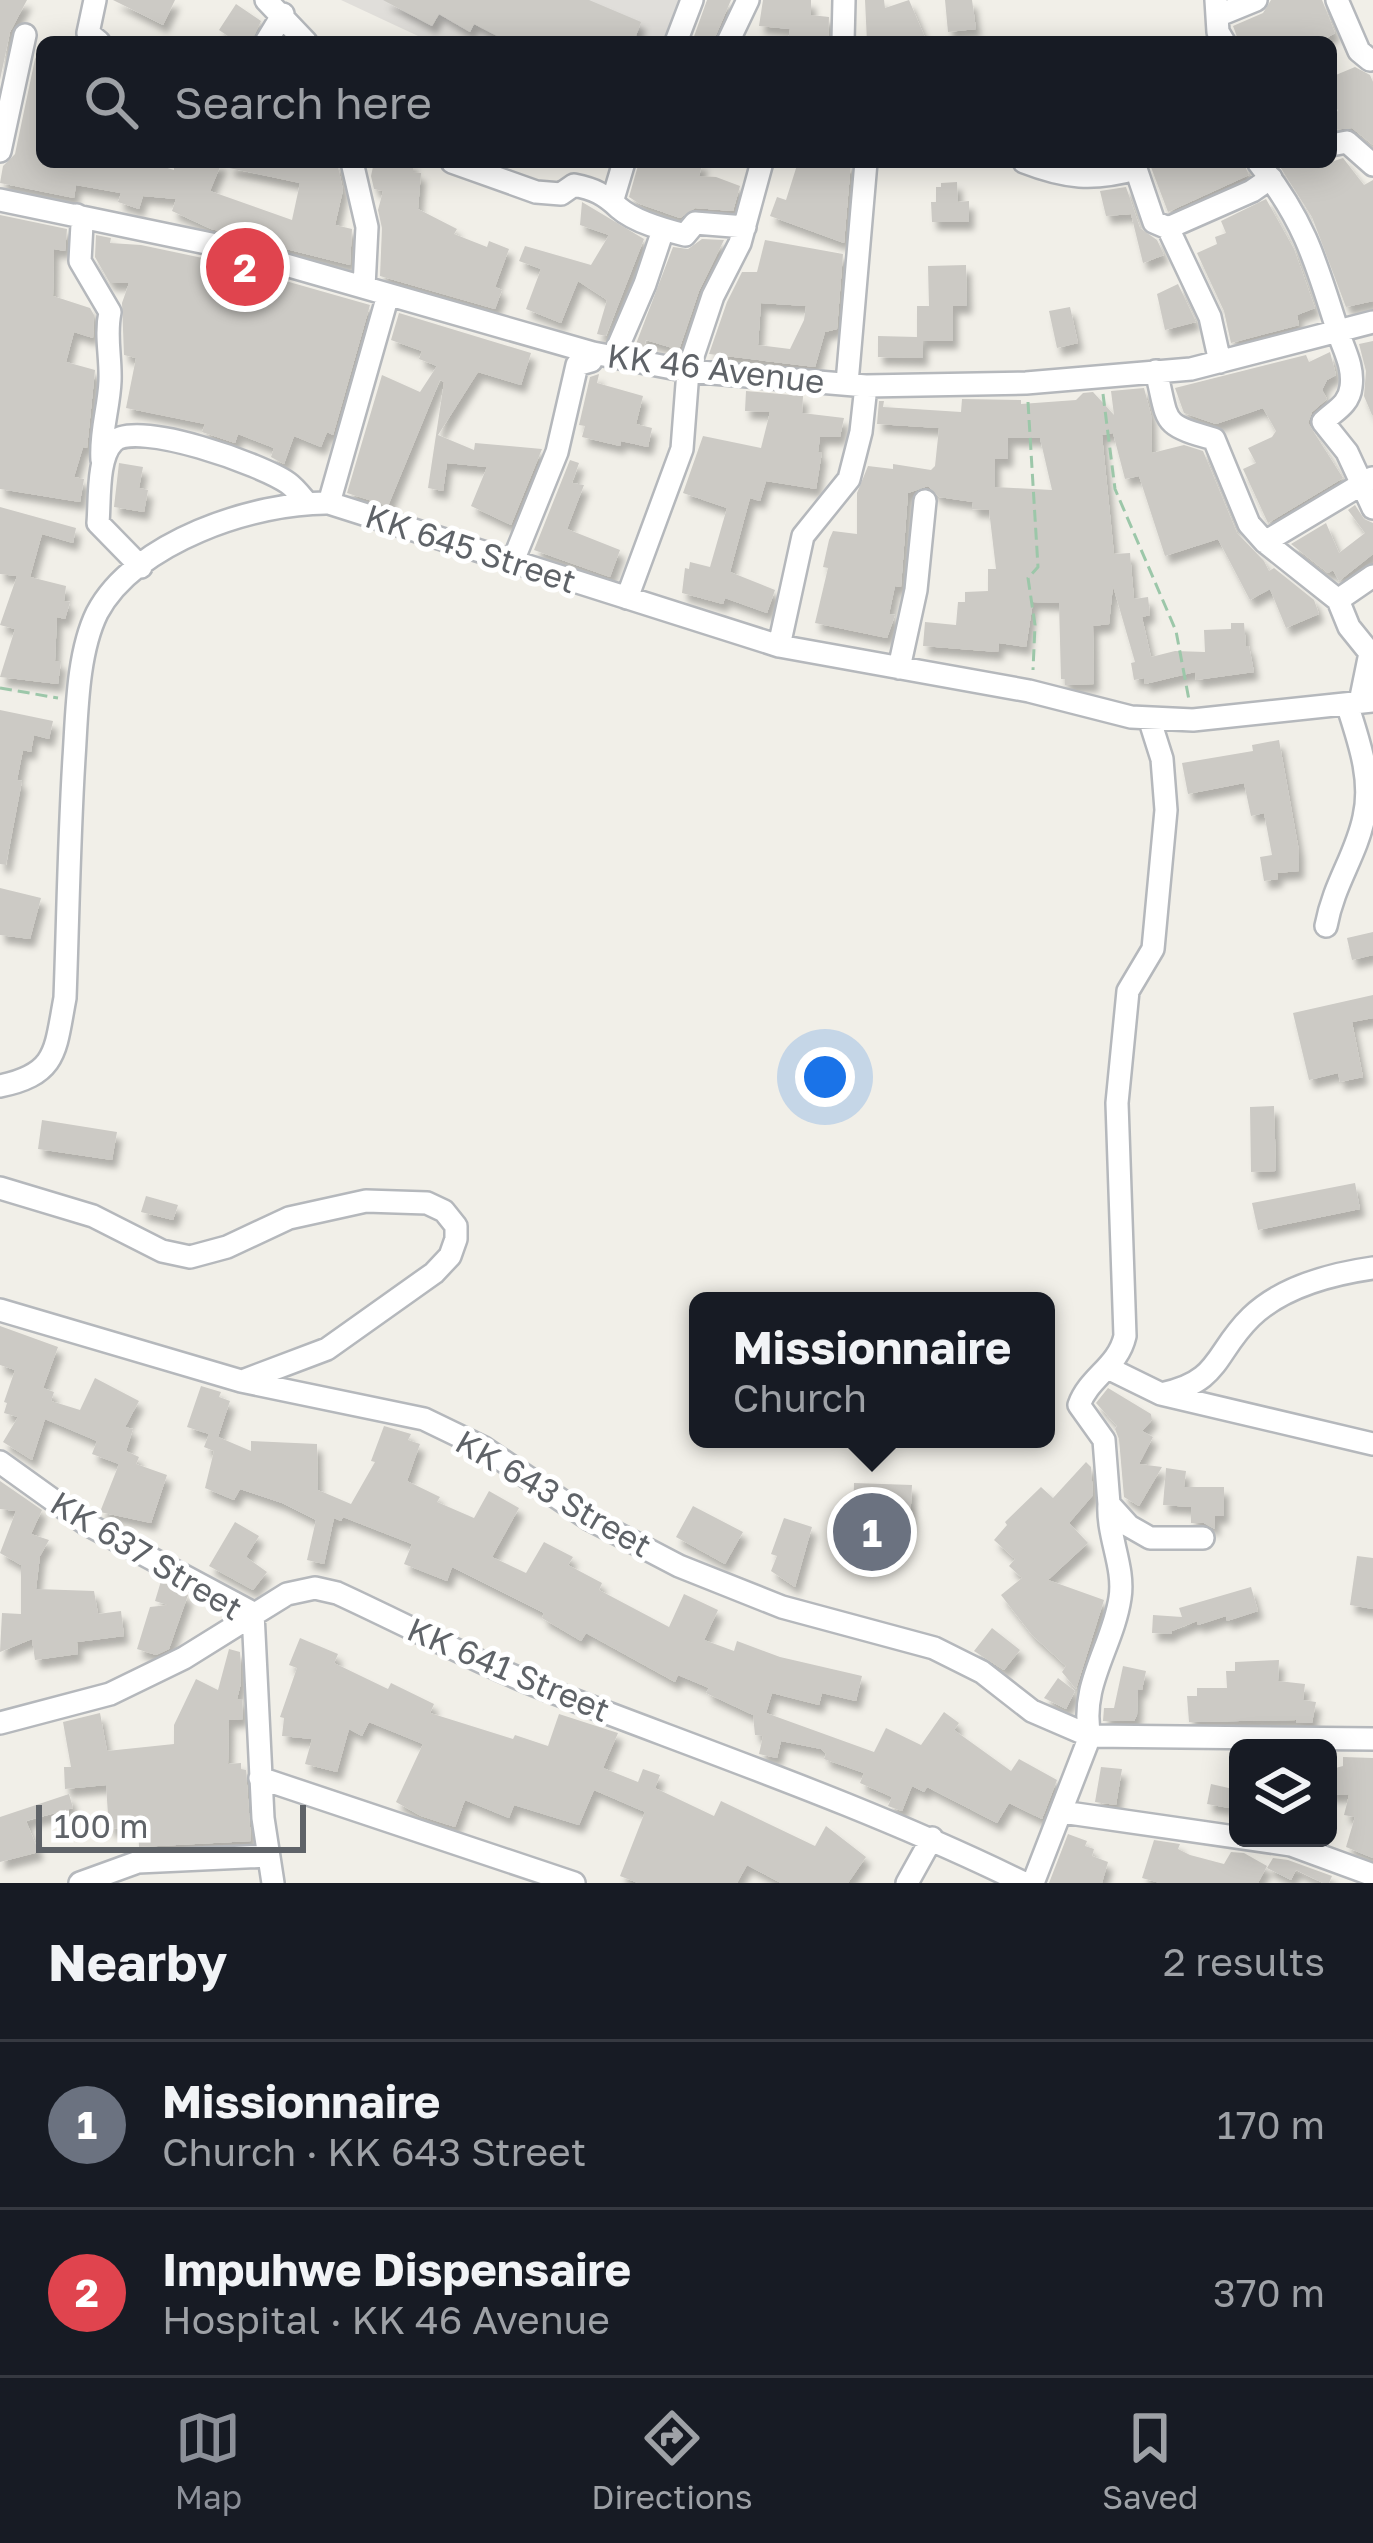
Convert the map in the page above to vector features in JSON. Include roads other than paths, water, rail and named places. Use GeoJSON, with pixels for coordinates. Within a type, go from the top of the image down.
{"type":"FeatureCollection","features":[{"type":"Feature","properties":{"kind":"street"},"geometry":{"type":"LineString","coordinates":[[92,36],[88,33],[95,0]]}},
{"type":"Feature","properties":{"kind":"street"},"geometry":{"type":"LineString","coordinates":[[678,36],[692,0]]}},
{"type":"Feature","properties":{"kind":"street"},"geometry":{"type":"LineString","coordinates":[[731,36],[748,0]]}},
{"type":"Feature","properties":{"kind":"street"},"geometry":{"type":"LineString","coordinates":[[843,36],[844,0]]}},
{"type":"Feature","properties":{"kind":"street"},"geometry":{"type":"LineString","coordinates":[[1216,8],[1256,0]]}},
{"type":"Feature","properties":{"kind":"street"},"geometry":{"type":"LineString","coordinates":[[1337,0],[1359,51],[1370,60]]}},
{"type":"Feature","properties":{"kind":"street"},"geometry":{"type":"LineString","coordinates":[[275,7],[301,36]]}},
{"type":"Feature","properties":{"kind":"street"},"geometry":{"type":"LineString","coordinates":[[0,151],[7,84],[26,35]]}},
{"type":"Feature","properties":{"kind":"street"},"geometry":{"type":"LineString","coordinates":[[1337,144],[1347,142],[1373,165]]}},
{"type":"Feature","properties":{"kind":"street"},"geometry":{"type":"LineString","coordinates":[[353,168],[367,227],[364,287]]}},
{"type":"Feature","properties":{"kind":"street"},"geometry":{"type":"LineString","coordinates":[[469,168],[536,192],[561,194],[574,185],[613,199],[619,208],[663,230],[685,236],[695,223],[745,227]]}},
{"type":"Feature","properties":{"kind":"street"},"geometry":{"type":"LineString","coordinates":[[613,199],[622,168]]}},
{"type":"Feature","properties":{"kind":"street"},"geometry":{"type":"LineString","coordinates":[[627,598],[682,448],[688,371],[713,296],[745,227],[760,168]]}},
{"type":"Feature","properties":{"kind":"street"},"geometry":{"type":"LineString","coordinates":[[779,646],[803,536],[849,478],[861,432],[856,385],[866,168]]}},
{"type":"Feature","properties":{"kind":"street"},"geometry":{"type":"LineString","coordinates":[[1040,168],[1068,178],[1101,179],[1136,168]]}},
{"type":"Feature","properties":{"kind":"street"},"geometry":{"type":"LineString","coordinates":[[1145,168],[1154,221],[1168,228],[1210,317],[1220,362]]}},
{"type":"Feature","properties":{"kind":"street"},"geometry":{"type":"LineString","coordinates":[[1168,228],[1252,190],[1264,170],[1300,219],[1350,363],[1352,387],[1346,403],[1323,422],[1367,480],[1373,508]]}},
{"type":"Feature","properties":{"kind":"street","name":"KK 46 Avenue"},"geometry":{"type":"LineString","coordinates":[[0,200],[216,245],[603,354],[688,371],[856,385],[1026,382],[1220,362],[1373,322]]}},
{"type":"Feature","properties":{"kind":"street"},"geometry":{"type":"LineString","coordinates":[[76,215],[82,224],[80,261],[110,312],[106,337],[110,377],[101,432],[98,523],[141,567]]}},
{"type":"Feature","properties":{"kind":"street"},"geometry":{"type":"LineString","coordinates":[[513,561],[557,452],[577,365],[603,354],[663,230]]}},
{"type":"Feature","properties":{"kind":"street"},"geometry":{"type":"LineString","coordinates":[[103,469],[110,444],[126,433],[160,436],[268,471],[318,503],[388,295]]}},
{"type":"Feature","properties":{"kind":"street"},"geometry":{"type":"LineString","coordinates":[[1156,371],[1167,416],[1175,428],[1214,439],[1249,524],[1338,600],[1349,628],[1370,653],[1360,702],[1365,816],[1333,891],[1326,926]]}},
{"type":"Feature","properties":{"kind":"street"},"geometry":{"type":"LineString","coordinates":[[1265,542],[1367,480]]}},
{"type":"Feature","properties":{"kind":"street"},"geometry":{"type":"LineString","coordinates":[[899,668],[916,590],[925,501]]}},
{"type":"Feature","properties":{"kind":"street","name":"KK 645 Street"},"geometry":{"type":"LineString","coordinates":[[0,1086],[29,1080],[50,1061],[58,1033],[64,998],[77,703],[97,614],[123,580],[171,544],[254,510],[318,503],[779,646],[1149,718],[1193,720],[1360,702]]}},
{"type":"Feature","properties":{"kind":"street"},"geometry":{"type":"LineString","coordinates":[[1338,600],[1373,576]]}},
{"type":"Feature","properties":{"kind":"street"},"geometry":{"type":"LineString","coordinates":[[1033,1883],[1090,1736],[1088,1696],[1122,1592],[1104,1440],[1079,1406],[1094,1381],[1110,1369],[1125,1336],[1118,1103],[1128,992],[1153,949],[1166,810],[1162,758],[1149,718]]}},
{"type":"Feature","properties":{"kind":"street"},"geometry":{"type":"LineString","coordinates":[[0,1188],[93,1216],[162,1251],[190,1257],[227,1247],[289,1218],[366,1201],[427,1203],[444,1210],[456,1226],[456,1239],[450,1256],[434,1273],[327,1349],[241,1382]]}},
{"type":"Feature","properties":{"kind":"street"},"geometry":{"type":"LineString","coordinates":[[1161,1394],[1202,1382],[1252,1316],[1286,1293],[1332,1274],[1373,1268]]}},
{"type":"Feature","properties":{"kind":"street","name":"KK 643 Street"},"geometry":{"type":"LineString","coordinates":[[0,1310],[241,1382],[424,1419],[484,1448],[589,1519],[679,1566],[782,1607],[934,1648],[982,1672],[1032,1711],[1090,1736],[1373,1739]]}},
{"type":"Feature","properties":{"kind":"street"},"geometry":{"type":"LineString","coordinates":[[1110,1369],[1161,1394],[1373,1444]]}},
{"type":"Feature","properties":{"kind":"street","name":"KK 637 Street"},"geometry":{"type":"LineString","coordinates":[[0,1462],[85,1523],[253,1613],[260,1778],[273,1883]]}},
{"type":"Feature","properties":{"kind":"street"},"geometry":{"type":"LineString","coordinates":[[1109,1504],[1129,1526],[1150,1538],[1203,1538]]}},
{"type":"Feature","properties":{"kind":"street","name":"KK 641 Street"},"geometry":{"type":"LineString","coordinates":[[0,1723],[110,1694],[184,1658],[287,1594],[315,1588],[337,1593],[549,1691],[781,1776],[932,1838],[1024,1883]]}},
{"type":"Feature","properties":{"kind":"street"},"geometry":{"type":"LineString","coordinates":[[260,1778],[574,1883]]}},
{"type":"Feature","properties":{"kind":"street"},"geometry":{"type":"LineString","coordinates":[[1062,1812],[1292,1845],[1373,1875]]}},
{"type":"Feature","properties":{"kind":"street"},"geometry":{"type":"LineString","coordinates":[[908,1883],[932,1838]]}},
{"type":"Feature","properties":{"kind":"street"},"geometry":{"type":"LineString","coordinates":[[80,1883],[137,1862],[268,1856]]}},
{"type":"Feature","properties":{"kind":"place","name":"Impuhwe Dispensaire"},"geometry":{"type":"Point","coordinates":[245,267]}},
{"type":"Feature","properties":{"kind":"place","name":"Missionnaire"},"geometry":{"type":"Point","coordinates":[872,1532]}}]}
